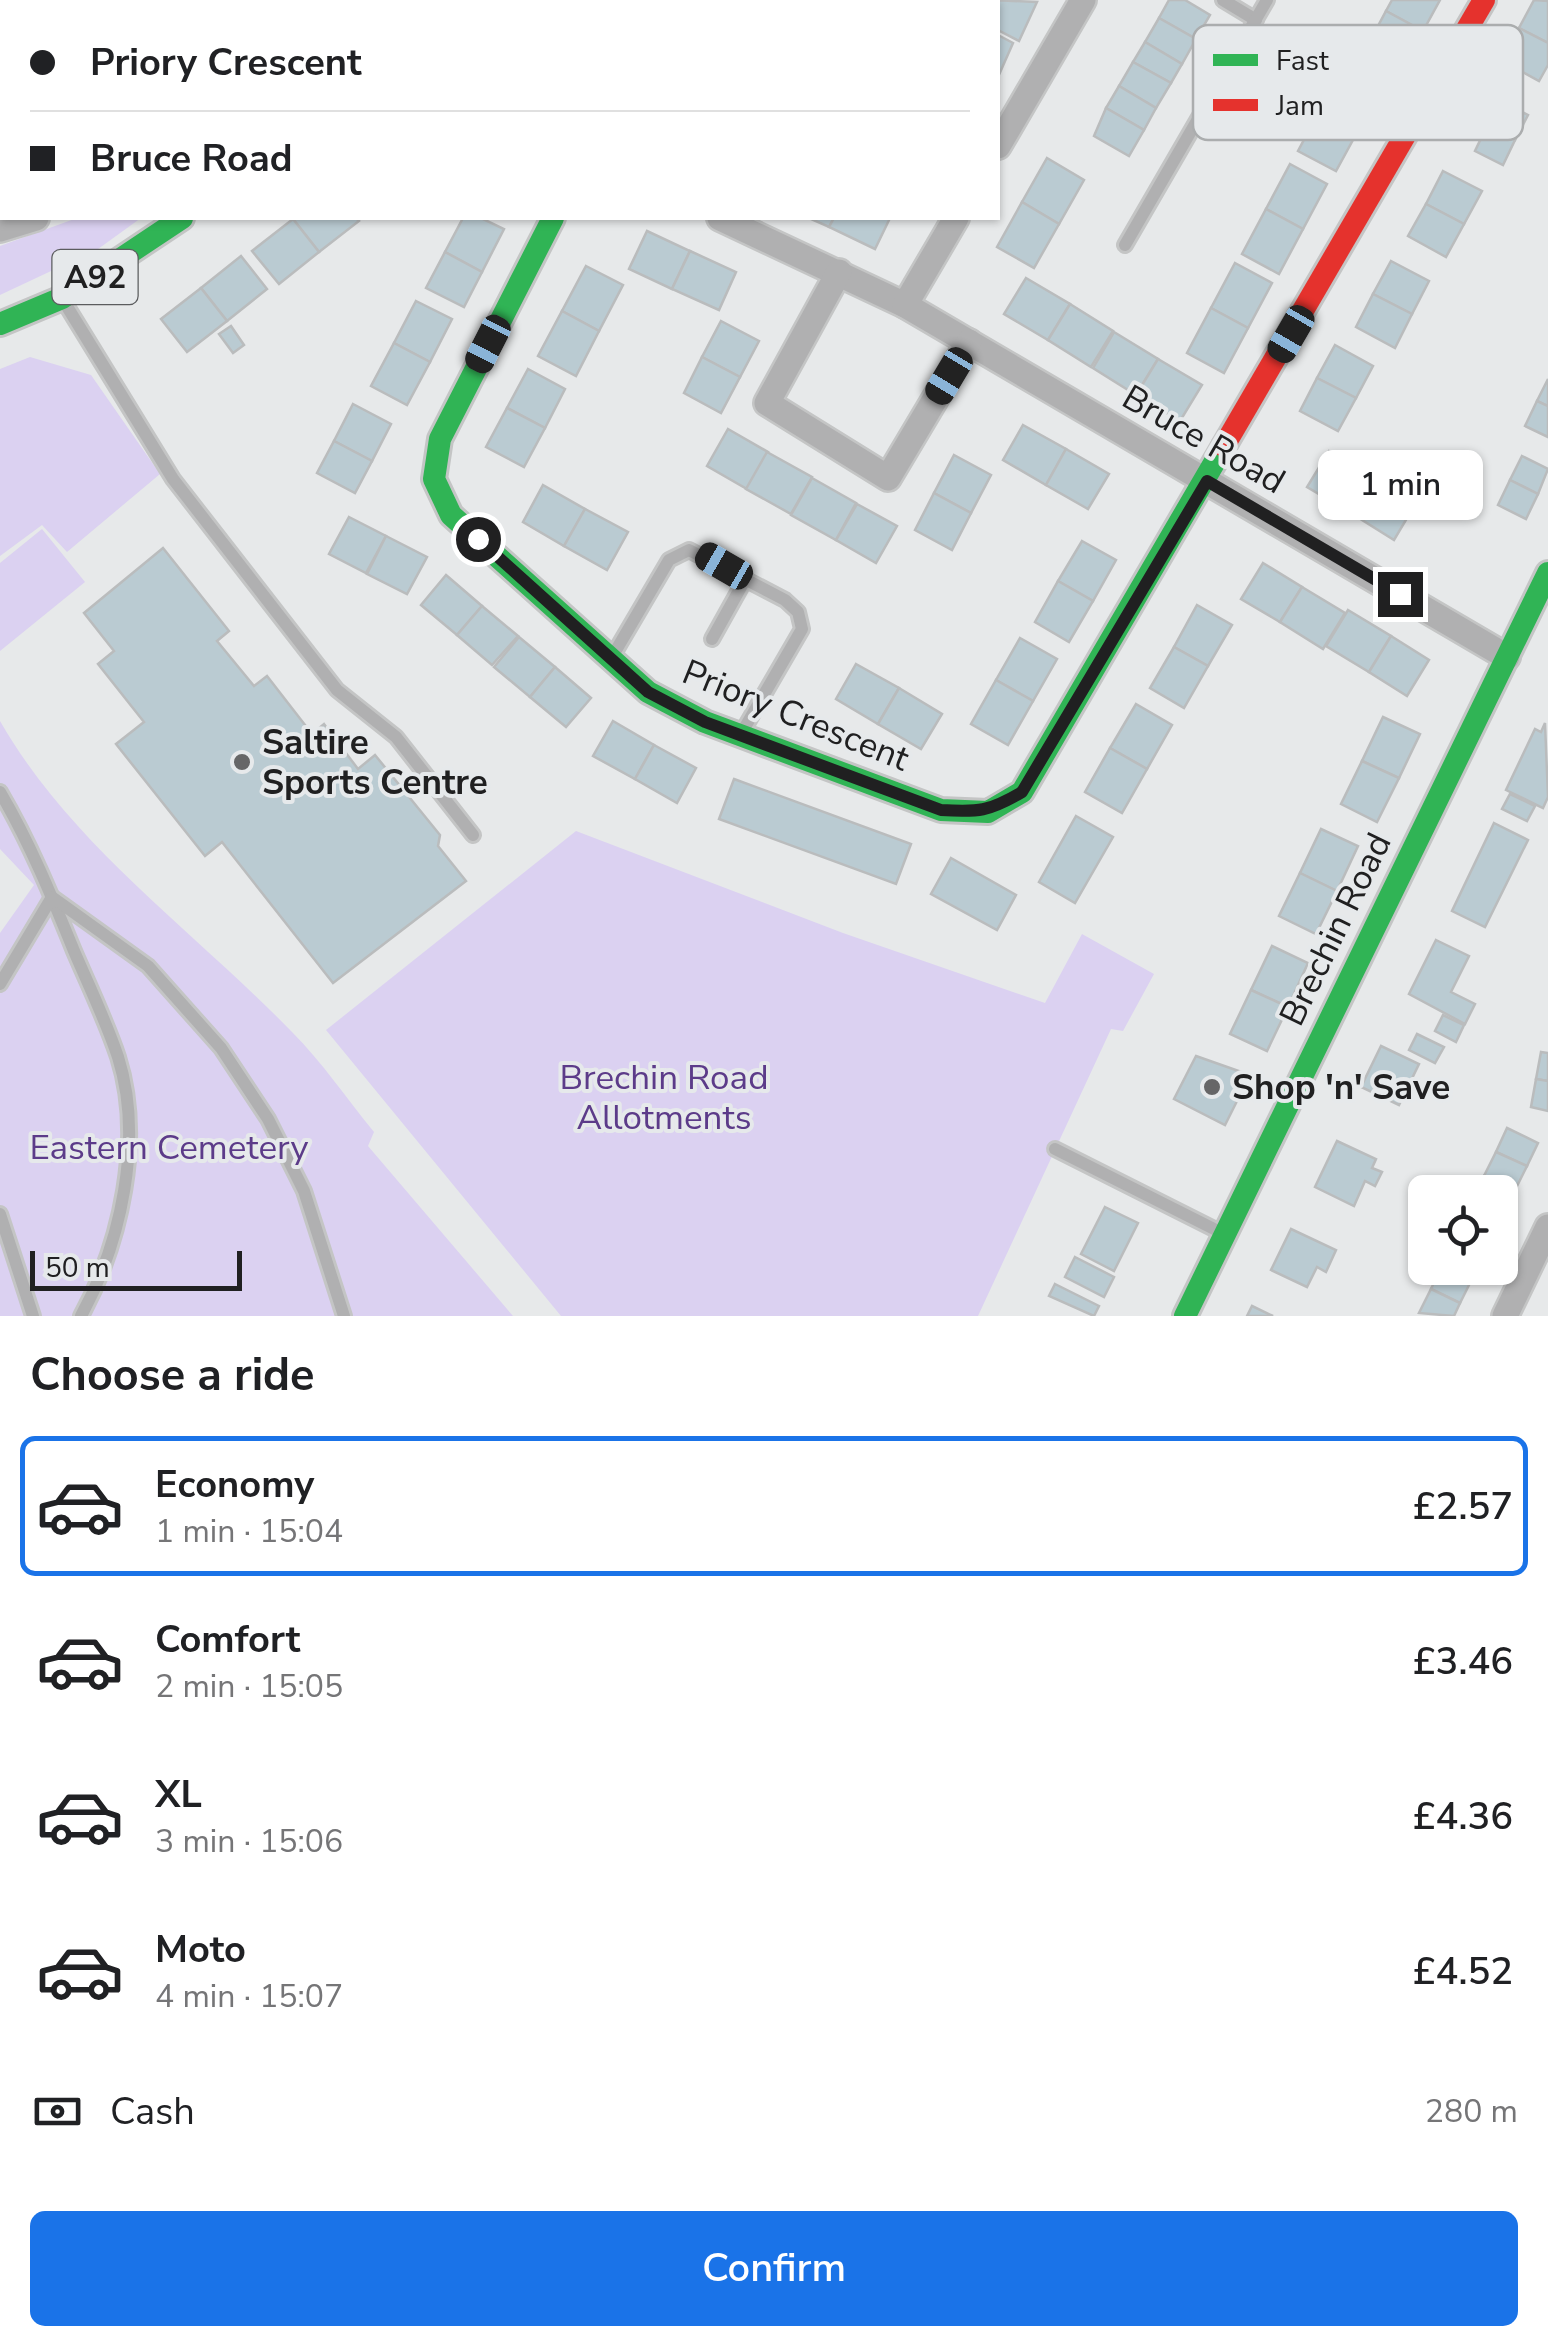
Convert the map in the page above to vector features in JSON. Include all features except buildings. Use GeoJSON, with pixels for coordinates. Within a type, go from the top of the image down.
{"type":"FeatureCollection","features":[{"type":"Feature","properties":{"kind":"street"},"geometry":{"type":"LineString","coordinates":[[1000,143],[1083,0]]}},
{"type":"Feature","properties":{"kind":"street","name":"Priory Crescent"},"geometry":{"type":"LineString","coordinates":[[1470,25],[1484,0]]}},
{"type":"Feature","properties":{"kind":"street","name":"Priory Crescent"},"geometry":{"type":"LineString","coordinates":[[552,220],[440,439],[434,479],[451,515],[648,692],[740,736],[941,810],[988,812],[1022,792],[1403,140]]}},
{"type":"Feature","properties":{"kind":"street"},"geometry":{"type":"LineString","coordinates":[[0,230],[27,220]]}},
{"type":"Feature","properties":{"kind":"street","name":"A92"},"geometry":{"type":"LineString","coordinates":[[0,324],[62,298],[179,220]]}},
{"type":"Feature","properties":{"kind":"street","name":"Bruce Road"},"geometry":{"type":"LineString","coordinates":[[724,220],[905,305],[1507,657]]}},
{"type":"Feature","properties":{"kind":"street"},"geometry":{"type":"LineString","coordinates":[[905,305],[955,220]]}},
{"type":"Feature","properties":{"kind":"street"},"geometry":{"type":"LineString","coordinates":[[839,272],[767,403],[888,478],[969,342]]}},
{"type":"Feature","properties":{"kind":"street","name":"Brechin Road"},"geometry":{"type":"LineString","coordinates":[[1185,1316],[1548,574]]}},
{"type":"Feature","properties":{"kind":"street"},"geometry":{"type":"LineString","coordinates":[[1512,1314],[1548,1227]]}},
{"type":"Feature","properties":{"kind":"lane"},"geometry":{"type":"LineString","coordinates":[[1223,0],[1256,20]]}},
{"type":"Feature","properties":{"kind":"lane"},"geometry":{"type":"LineString","coordinates":[[1253,25],[1267,0]]}},
{"type":"Feature","properties":{"kind":"lane"},"geometry":{"type":"LineString","coordinates":[[1125,245],[1193,128]]}},
{"type":"Feature","properties":{"kind":"lane"},"geometry":{"type":"LineString","coordinates":[[62,298],[183,492],[337,690],[396,736],[473,835]]}},
{"type":"Feature","properties":{"kind":"lane"},"geometry":{"type":"LineString","coordinates":[[610,660],[669,560],[689,550],[702,553],[785,600],[798,612],[802,629],[740,736]]}},
{"type":"Feature","properties":{"kind":"lane"},"geometry":{"type":"LineString","coordinates":[[712,639],[746,578]]}},
{"type":"Feature","properties":{"kind":"lane"},"geometry":{"type":"LineString","coordinates":[[0,792],[52,897],[119,1060],[128,1147],[112,1240],[81,1316]]}},
{"type":"Feature","properties":{"kind":"lane"},"geometry":{"type":"LineString","coordinates":[[0,984],[52,897]]}},
{"type":"Feature","properties":{"kind":"lane"},"geometry":{"type":"LineString","coordinates":[[52,897],[148,966],[221,1048],[268,1120],[304,1190],[344,1316]]}},
{"type":"Feature","properties":{"kind":"lane"},"geometry":{"type":"LineString","coordinates":[[1055,1149],[1225,1234]]}},
{"type":"Feature","properties":{"kind":"lane"},"geometry":{"type":"LineString","coordinates":[[0,1214],[33,1316]]}},
{"type":"Feature","properties":{"kind":"green space"},"geometry":{"type":"Polygon","coordinates":[[[72,220],[138,220],[98,249],[0,295],[0,246],[72,220]]]}},
{"type":"Feature","properties":{"kind":"green space"},"geometry":{"type":"Polygon","coordinates":[[[30,357],[91,375],[160,474],[67,552],[42,525],[0,556],[0,369],[30,357]]]}},
{"type":"Feature","properties":{"kind":"green space"},"geometry":{"type":"Polygon","coordinates":[[[42,529],[85,582],[0,651],[0,563],[42,529]]]}},
{"type":"Feature","properties":{"kind":"green space","name":"Eastern Cemetery"},"geometry":{"type":"Polygon","coordinates":[[[0,721],[29,766],[98,847],[314,1056],[374,1132],[368,1146],[513,1316],[0,1316],[0,933],[34,885],[0,849],[0,721]]]}},
{"type":"Feature","properties":{"kind":"green space","name":"Brechin Road Allotments"},"geometry":{"type":"Polygon","coordinates":[[[576,831],[843,933],[1045,1003],[1082,934],[1154,974],[1123,1031],[1111,1029],[978,1316],[561,1316],[326,1030],[576,831]]]}},
{"type":"Feature","properties":{"kind":"traffic: fast"},"geometry":{"type":"LineString","coordinates":[[0,324],[62,298],[179,220]]}},
{"type":"Feature","properties":{"kind":"traffic: fast"},"geometry":{"type":"LineString","coordinates":[[552,220],[440,439],[434,479],[451,515],[648,692],[705,722],[941,810],[988,812],[1022,792],[1224,446]]}},
{"type":"Feature","properties":{"kind":"traffic: fast"},"geometry":{"type":"LineString","coordinates":[[1185,1316],[1548,573]]}},
{"type":"Feature","properties":{"kind":"traffic: jam"},"geometry":{"type":"LineString","coordinates":[[1469,25],[1484,0]]}},
{"type":"Feature","properties":{"kind":"traffic: jam"},"geometry":{"type":"LineString","coordinates":[[1224,446],[1402,140]]}},
{"type":"Feature","properties":{"kind":"place","name":"Saltire Sports Centre"},"geometry":{"type":"Point","coordinates":[242,762]}},
{"type":"Feature","properties":{"kind":"place","name":"Shop 'n' Save"},"geometry":{"type":"Point","coordinates":[1212,1087]}},
{"type":"Feature","properties":{"kind":"route"},"geometry":{"type":"LineString","coordinates":[[478,539],[648,692],[705,722],[941,810],[988,812],[1022,792],[1207,481],[1400,594]]}}]}
